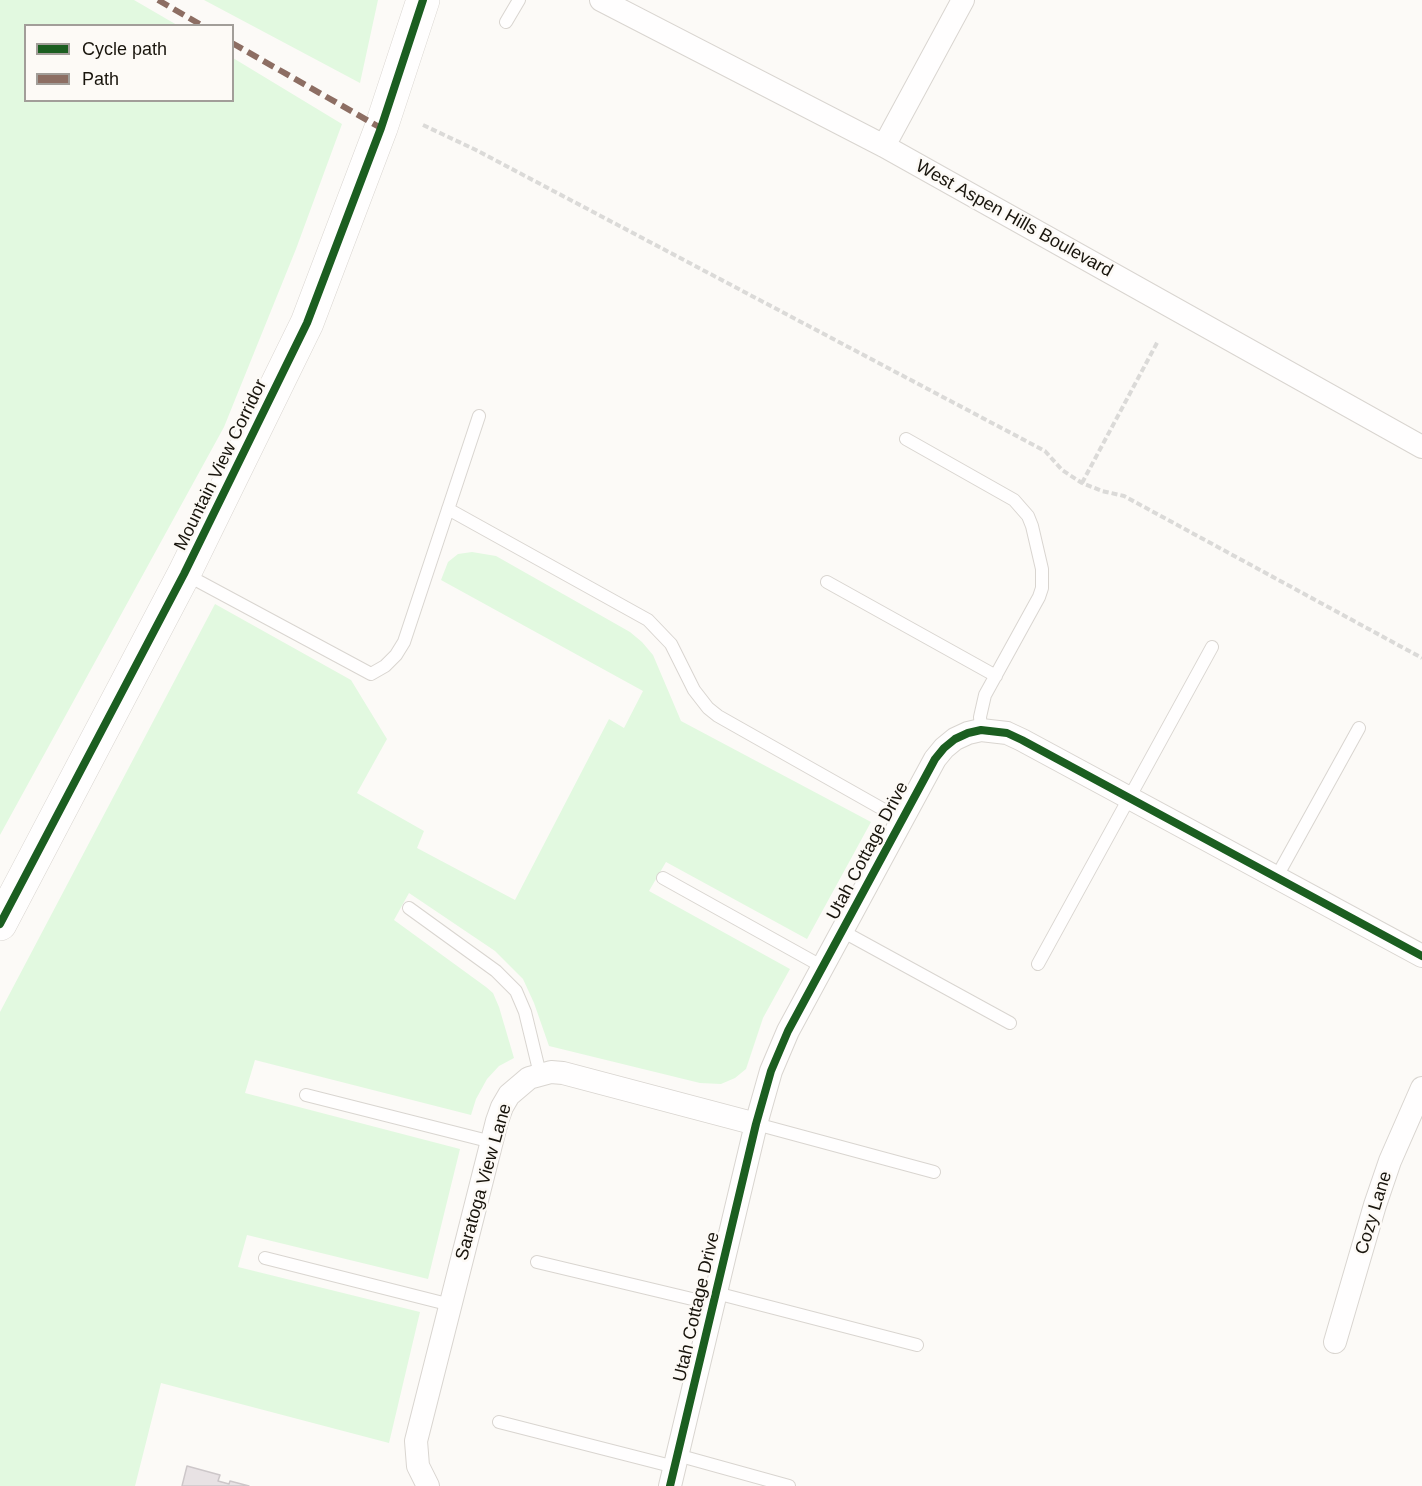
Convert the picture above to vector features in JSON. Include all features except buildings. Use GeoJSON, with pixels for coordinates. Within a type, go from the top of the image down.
{"type":"FeatureCollection","features":[{"type":"Feature","properties":{"kind":"highway","name":"Mountain View Corridor"},"geometry":{"type":"LineString","coordinates":[[0,924],[184,574],[307,323],[381,128],[423,0]]}},
{"type":"Feature","properties":{"kind":"street","name":"West Aspen Hills Boulevard"},"geometry":{"type":"LineString","coordinates":[[601,0],[884,146],[1422,447]]}},
{"type":"Feature","properties":{"kind":"street"},"geometry":{"type":"LineString","coordinates":[[884,146],[963,0]]}},
{"type":"Feature","properties":{"kind":"street","name":"Utah Cottage Drive"},"geometry":{"type":"LineString","coordinates":[[674,1469],[756,1124],[779,1051],[935,759],[955,739],[981,730],[1007,733],[1422,956]]}},
{"type":"Feature","properties":{"kind":"street"},"geometry":{"type":"LineString","coordinates":[[540,1074],[563,1073],[756,1124]]}},
{"type":"Feature","properties":{"kind":"street","name":"Saratoga View Lane"},"geometry":{"type":"LineString","coordinates":[[428,1486],[418,1466],[416,1441],[492,1142],[502,1107],[509,1095],[519,1084],[540,1074]]}},
{"type":"Feature","properties":{"kind":"street","name":"Cozy Lane"},"geometry":{"type":"LineString","coordinates":[[1335,1342],[1390,1161],[1422,1088]]}},
{"type":"Feature","properties":{"kind":"lane"},"geometry":{"type":"LineString","coordinates":[[506,22],[519,0]]}},
{"type":"Feature","properties":{"kind":"lane"},"geometry":{"type":"LineString","coordinates":[[184,574],[371,674],[385,666],[404,642],[479,416]]}},
{"type":"Feature","properties":{"kind":"lane"},"geometry":{"type":"LineString","coordinates":[[906,439],[1014,500],[1028,516],[1032,526],[1042,569],[1042,588],[982,705],[981,730]]}},
{"type":"Feature","properties":{"kind":"lane"},"geometry":{"type":"LineString","coordinates":[[448,509],[648,620],[671,644],[700,699],[718,716],[902,820]]}},
{"type":"Feature","properties":{"kind":"lane"},"geometry":{"type":"LineString","coordinates":[[827,582],[996,676]]}},
{"type":"Feature","properties":{"kind":"lane"},"geometry":{"type":"LineString","coordinates":[[1038,964],[1212,647]]}},
{"type":"Feature","properties":{"kind":"lane"},"geometry":{"type":"LineString","coordinates":[[1276,878],[1359,728]]}},
{"type":"Feature","properties":{"kind":"lane"},"geometry":{"type":"LineString","coordinates":[[663,878],[823,967]]}},
{"type":"Feature","properties":{"kind":"lane"},"geometry":{"type":"LineString","coordinates":[[409,908],[496,970],[516,991],[525,1012],[540,1074]]}},
{"type":"Feature","properties":{"kind":"lane"},"geometry":{"type":"LineString","coordinates":[[842,931],[1010,1023]]}},
{"type":"Feature","properties":{"kind":"lane"},"geometry":{"type":"LineString","coordinates":[[306,1095],[492,1142]]}},
{"type":"Feature","properties":{"kind":"lane"},"geometry":{"type":"LineString","coordinates":[[756,1124],[934,1172]]}},
{"type":"Feature","properties":{"kind":"lane"},"geometry":{"type":"LineString","coordinates":[[265,1258],[451,1305]]}},
{"type":"Feature","properties":{"kind":"lane"},"geometry":{"type":"LineString","coordinates":[[537,1262],[715,1299],[917,1345]]}},
{"type":"Feature","properties":{"kind":"lane"},"geometry":{"type":"LineString","coordinates":[[499,1422],[674,1469],[789,1486]]}},
{"type":"Feature","properties":{"kind":"path"},"geometry":{"type":"LineString","coordinates":[[423,125],[476,150],[1044,451],[1062,470],[1082,483],[1124,496],[1422,658]]}},
{"type":"Feature","properties":{"kind":"path"},"geometry":{"type":"LineString","coordinates":[[1082,483],[1158,341]]}},
{"type":"Feature","properties":{"kind":"green space"},"geometry":{"type":"Polygon","coordinates":[[[0,0],[134,0],[175,24],[24,24],[24,102],[234,102],[234,59],[342,124],[296,249],[224,427],[0,835],[0,0]]]}},
{"type":"Feature","properties":{"kind":"green space"},"geometry":{"type":"Polygon","coordinates":[[[204,0],[378,0],[360,83],[204,0]]]}},
{"type":"Feature","properties":{"kind":"green space"},"geometry":{"type":"Polygon","coordinates":[[[472,552],[496,556],[630,632],[653,655],[681,721],[871,822],[807,939],[666,862],[649,891],[790,969],[763,1018],[746,1069],[735,1078],[721,1084],[700,1083],[549,1046],[523,979],[495,951],[409,893],[394,920],[493,993],[514,1058],[499,1066],[487,1079],[476,1099],[471,1115],[255,1060],[245,1093],[460,1149],[428,1279],[247,1235],[238,1267],[420,1312],[389,1443],[161,1383],[135,1486],[0,1486],[0,1012],[215,604],[351,680],[387,739],[357,793],[424,831],[417,848],[515,900],[609,719],[624,728],[643,691],[441,580],[448,562],[458,554],[472,552]]]}},
{"type":"Feature","properties":{"kind":"marked path"},"geometry":{"type":"LineString","coordinates":[[158,0],[200,24]]}},
{"type":"Feature","properties":{"kind":"marked path"},"geometry":{"type":"LineString","coordinates":[[234,44],[381,128]]}},
{"type":"Feature","properties":{"kind":"cycle path"},"geometry":{"type":"LineString","coordinates":[[0,924],[184,574],[307,323],[381,128],[423,0]]}},
{"type":"Feature","properties":{"kind":"cycle path"},"geometry":{"type":"LineString","coordinates":[[670,1486],[756,1124],[771,1071],[788,1031],[935,759],[955,739],[981,730],[1007,733],[1422,956]]}}]}
